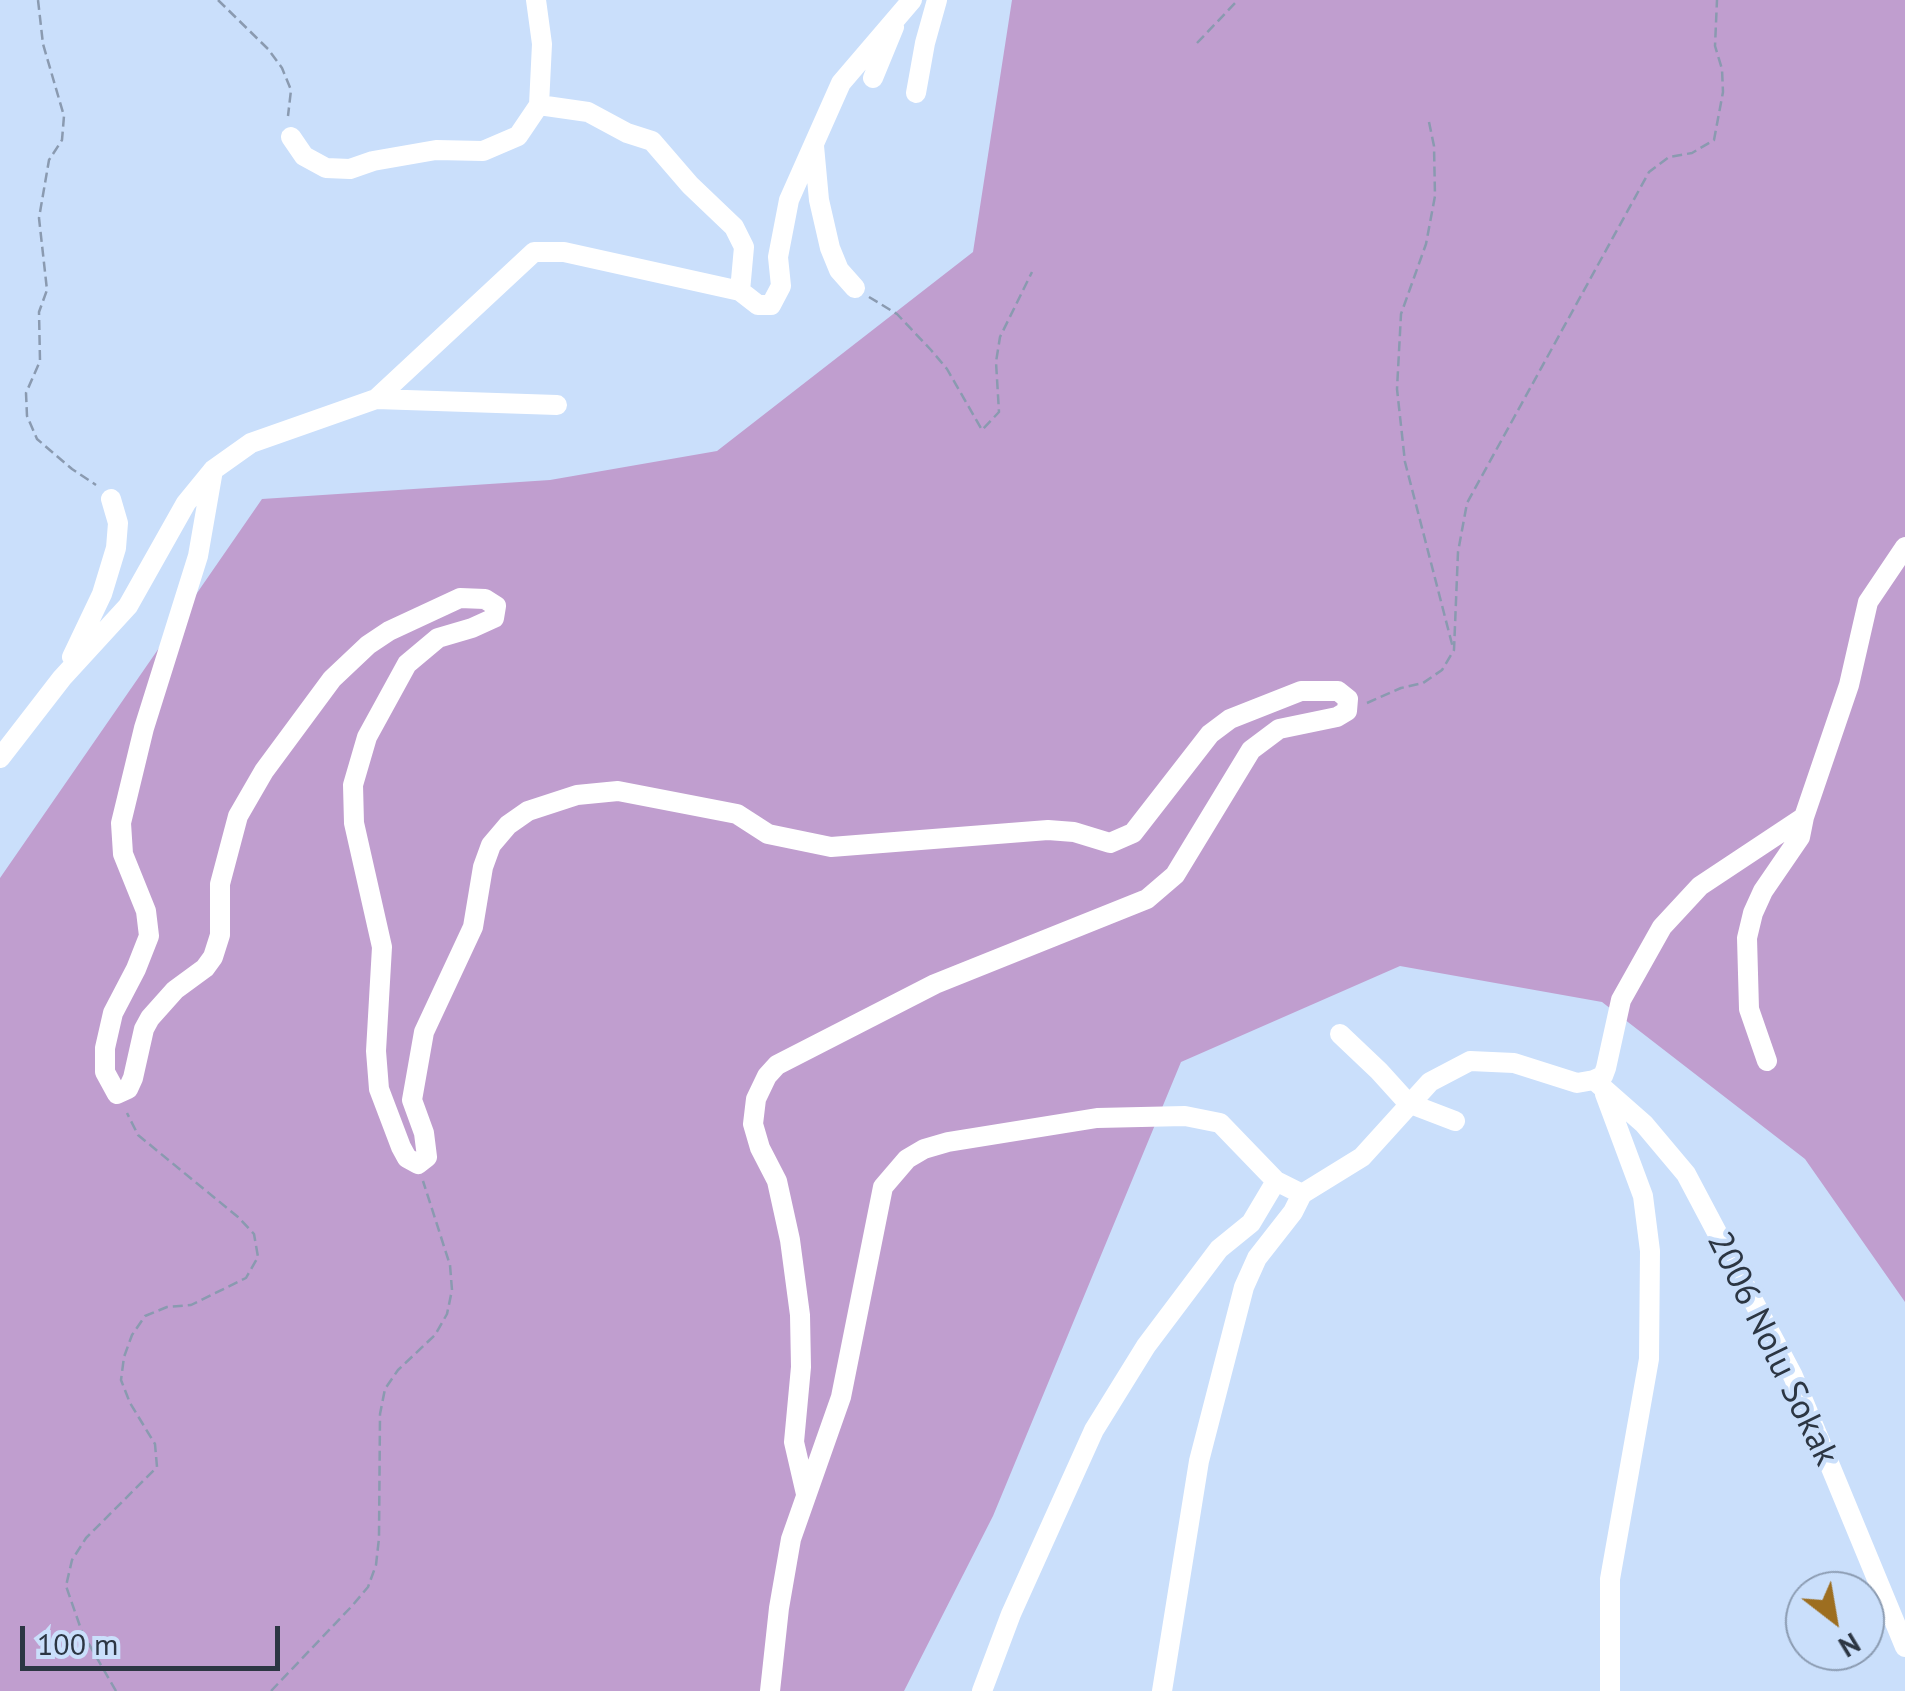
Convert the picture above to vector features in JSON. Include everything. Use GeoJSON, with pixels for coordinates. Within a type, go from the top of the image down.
{"type":"FeatureCollection","features":[{"type":"Feature","properties":{"kind":"street"},"geometry":{"type":"LineString","coordinates":[[292,137],[304,156],[326,168],[350,169],[372,161],[436,150],[483,151],[518,136],[539,105],[542,44],[536,0]]}},
{"type":"Feature","properties":{"kind":"street"},"geometry":{"type":"LineString","coordinates":[[916,93],[937,0]]}},
{"type":"Feature","properties":{"kind":"street"},"geometry":{"type":"LineString","coordinates":[[873,78],[905,8]]}},
{"type":"Feature","properties":{"kind":"street"},"geometry":{"type":"LineString","coordinates":[[376,399],[534,252],[564,252],[740,291],[758,306],[771,306],[781,286],[778,257],[789,200],[814,144],[841,84],[905,8]]}},
{"type":"Feature","properties":{"kind":"street"},"geometry":{"type":"LineString","coordinates":[[539,105],[588,112],[627,133],[652,141],[690,185],[734,226],[744,247],[740,291]]}},
{"type":"Feature","properties":{"kind":"street"},"geometry":{"type":"LineString","coordinates":[[814,144],[830,248],[840,270],[855,288]]}},
{"type":"Feature","properties":{"kind":"street"},"geometry":{"type":"LineString","coordinates":[[0,758],[62,678],[128,606],[186,503],[213,470],[251,443],[376,399],[556,405]]}},
{"type":"Feature","properties":{"kind":"street"},"geometry":{"type":"LineString","coordinates":[[213,470],[198,556],[144,728],[121,823],[123,854],[150,923],[146,948],[113,1013],[105,1048],[106,1072],[117,1094],[128,1089],[150,1018],[166,998],[213,958],[220,934],[220,884],[234,827],[250,793],[332,679],[389,631],[448,602],[460,598],[485,599],[496,606],[494,618],[438,638],[407,664],[368,736],[353,784],[354,823],[382,947],[376,1050],[379,1089],[401,1147],[407,1158],[418,1164],[427,1157],[424,1133],[412,1100],[424,1032],[473,927],[491,845],[508,825],[528,811],[577,794],[618,791],[737,814],[768,834],[831,847],[1048,830],[1074,832],[1110,843],[1133,833],[1210,734],[1230,719],[1288,695],[1313,690],[1338,691],[1348,699],[1348,712],[1314,724],[1279,729],[1260,742],[1243,759],[1174,874],[1147,899],[935,984],[778,1065],[767,1076],[756,1099],[754,1124],[760,1148],[777,1181],[790,1240],[800,1316],[801,1367],[794,1442],[806,1494]]}},
{"type":"Feature","properties":{"kind":"street"},"geometry":{"type":"LineString","coordinates":[[62,678],[110,572],[118,522],[111,500]]}},
{"type":"Feature","properties":{"kind":"street"},"geometry":{"type":"LineString","coordinates":[[1767,1061],[1749,1009],[1747,938],[1753,913],[1762,891],[1800,837],[1849,685],[1868,602],[1905,548]]}},
{"type":"Feature","properties":{"kind":"street"},"geometry":{"type":"LineString","coordinates":[[1162,1691],[1199,1461],[1244,1287],[1257,1258],[1302,1194],[1362,1157],[1430,1082],[1470,1061],[1514,1063],[1577,1083],[1603,1076],[1620,1000],[1662,927],[1700,886],[1804,816]]}},
{"type":"Feature","properties":{"kind":"street"},"geometry":{"type":"LineString","coordinates":[[1340,1034],[1408,1104],[1455,1121]]}},
{"type":"Feature","properties":{"kind":"street"},"geometry":{"type":"LineString","coordinates":[[1594,1080],[1614,1113],[1643,1196],[1650,1251],[1649,1359],[1610,1579],[1610,1691]]}},
{"type":"Feature","properties":{"kind":"street","name":"2006 Nolu Sokak"},"geometry":{"type":"LineString","coordinates":[[1594,1080],[1644,1124],[1686,1174],[1793,1376],[1905,1646]]}},
{"type":"Feature","properties":{"kind":"street"},"geometry":{"type":"LineString","coordinates":[[770,1691],[791,1540],[841,1397],[883,1186],[907,1159],[948,1142],[1097,1118],[1185,1116],[1220,1123],[1276,1180],[1302,1194]]}},
{"type":"Feature","properties":{"kind":"street"},"geometry":{"type":"LineString","coordinates":[[982,1691],[1011,1614],[1094,1430],[1146,1346],[1220,1249],[1251,1222],[1276,1180]]}},
{"type":"Feature","properties":{"kind":"path"},"geometry":{"type":"LineString","coordinates":[[38,0],[42,44],[64,116],[62,140],[49,160],[39,218],[46,290],[39,312],[40,360],[26,393],[26,416],[37,438],[111,500]]}},
{"type":"Feature","properties":{"kind":"path"},"geometry":{"type":"LineString","coordinates":[[218,0],[282,68],[290,90],[288,114],[292,137]]}},
{"type":"Feature","properties":{"kind":"path"},"geometry":{"type":"LineString","coordinates":[[1197,43],[1238,0]]}},
{"type":"Feature","properties":{"kind":"path"},"geometry":{"type":"LineString","coordinates":[[1348,712],[1401,688],[1423,683],[1442,670],[1454,650],[1458,552],[1466,503],[1650,172],[1670,157],[1692,154],[1714,140],[1724,92],[1715,46],[1717,0]]}},
{"type":"Feature","properties":{"kind":"path"},"geometry":{"type":"LineString","coordinates":[[1429,122],[1435,158],[1435,196],[1426,244],[1401,314],[1397,389],[1405,462],[1454,650]]}},
{"type":"Feature","properties":{"kind":"path"},"geometry":{"type":"LineString","coordinates":[[855,288],[898,314],[931,350],[947,369],[982,430],[998,412],[996,362],[1000,337],[1032,272]]}},
{"type":"Feature","properties":{"kind":"path"},"geometry":{"type":"LineString","coordinates":[[116,1691],[77,1621],[66,1586],[72,1560],[86,1538],[157,1467],[155,1444],[121,1380],[124,1358],[132,1334],[146,1316],[167,1307],[191,1305],[246,1278],[258,1258],[254,1234],[238,1216],[138,1135],[117,1094]]}},
{"type":"Feature","properties":{"kind":"path"},"geometry":{"type":"LineString","coordinates":[[271,1691],[368,1587],[379,1538],[380,1414],[386,1390],[398,1370],[435,1335],[447,1314],[452,1290],[450,1265],[418,1164]]}},
{"type":"Feature","properties":{"kind":"shaded area"},"geometry":{"type":"Polygon","coordinates":[[[1012,0],[1905,0],[1905,1302],[1805,1159],[1602,1002],[1400,966],[1181,1062],[993,1516],[904,1691],[0,1691],[0,878],[262,499],[550,480],[717,451],[973,252],[1012,0]]]}}]}
